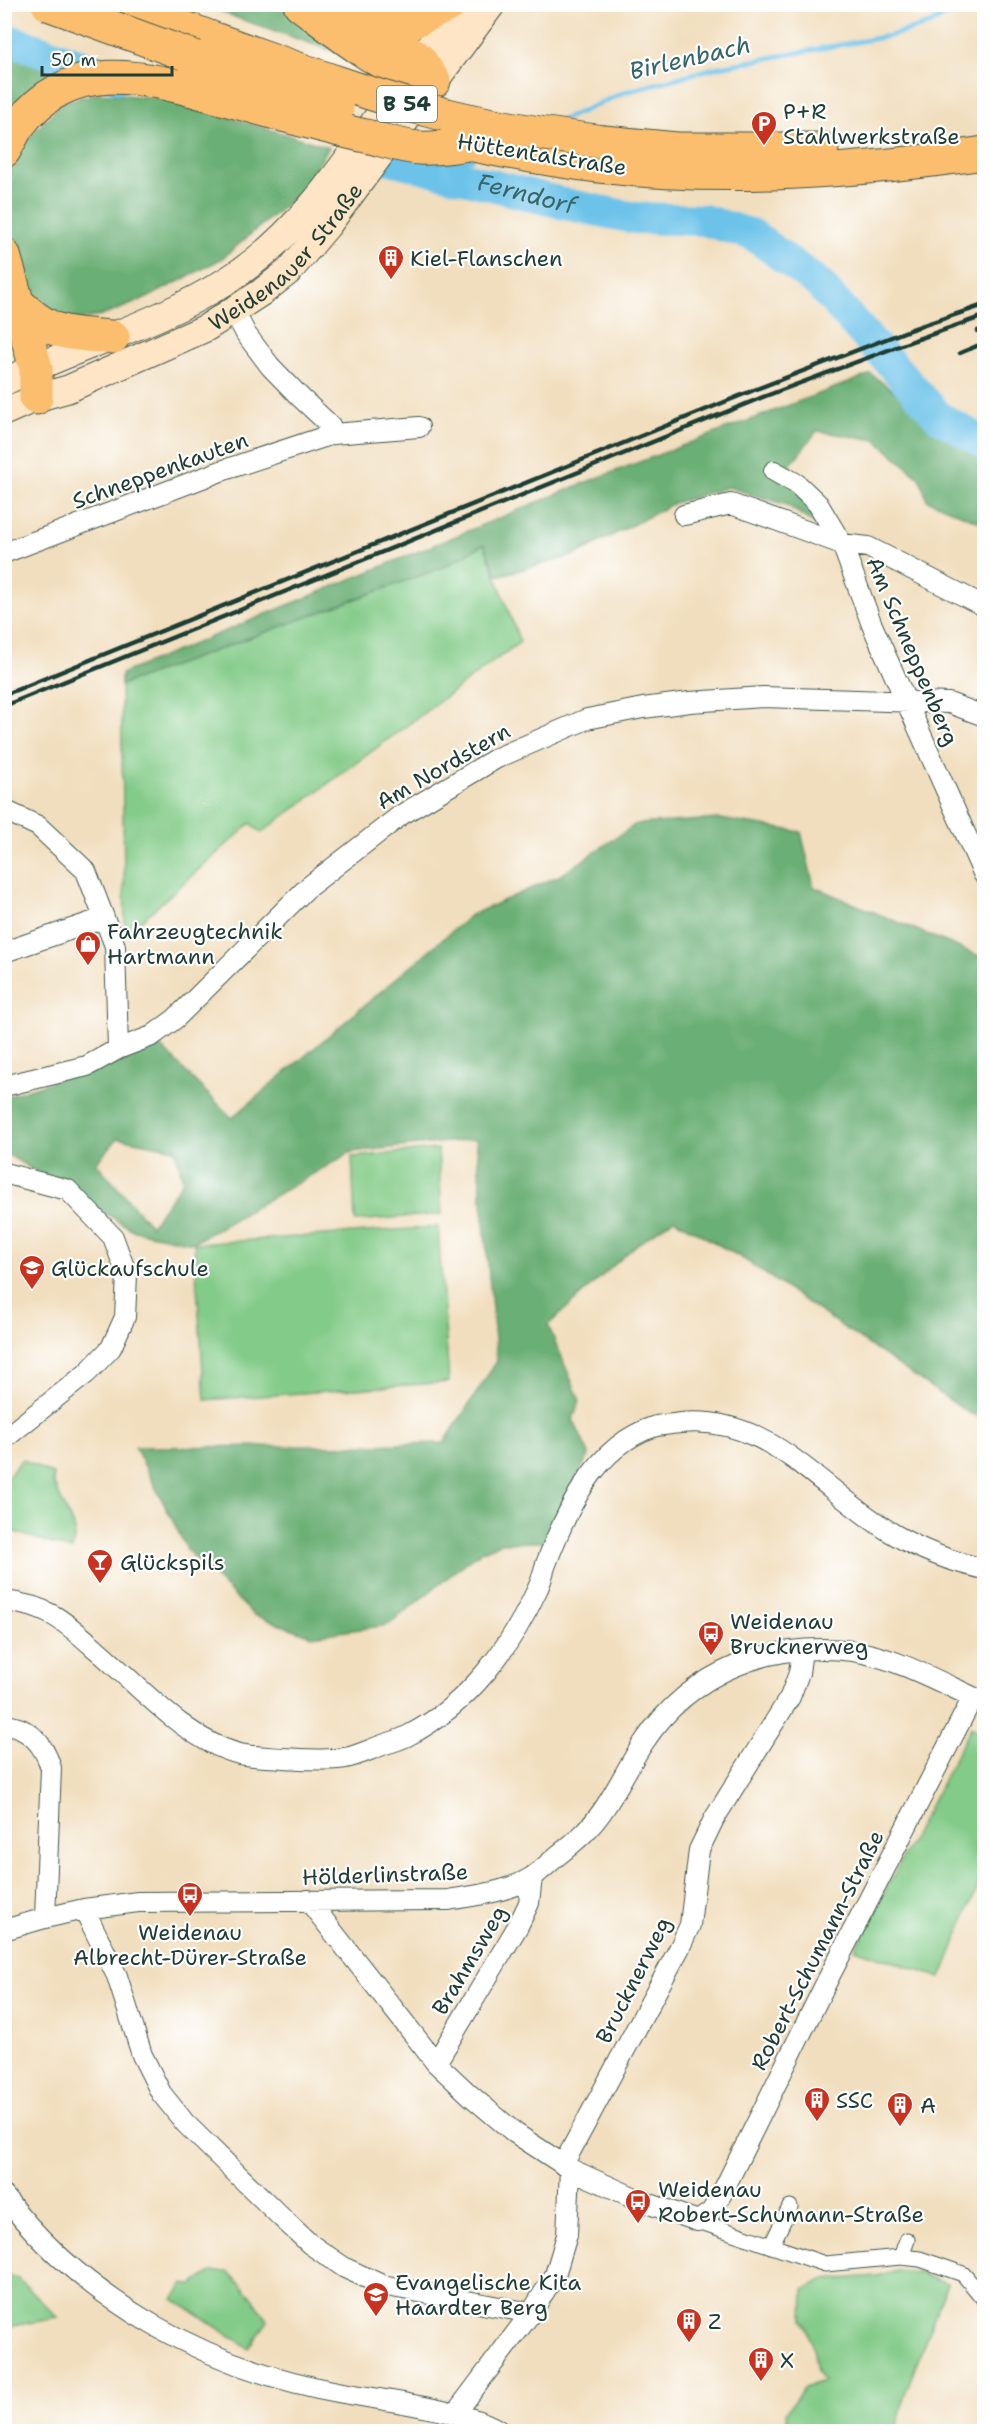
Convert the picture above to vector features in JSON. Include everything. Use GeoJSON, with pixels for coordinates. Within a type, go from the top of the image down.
{"type":"FeatureCollection","features":[{"type":"Feature","properties":{"kind":"highway","name":"Hüttentalstraße"},"geometry":{"type":"LineString","coordinates":[[48,4],[352,114],[469,144],[600,166],[753,174],[887,167],[984,153]]}},
{"type":"Feature","properties":{"kind":"highway","name":"Hüttentalstraße"},"geometry":{"type":"LineString","coordinates":[[122,4],[358,90],[422,109],[529,132],[604,142],[677,148],[819,149],[919,141],[984,131]]}},
{"type":"Feature","properties":{"kind":"highway"},"geometry":{"type":"LineString","coordinates":[[162,4],[218,40]]}},
{"type":"Feature","properties":{"kind":"highway"},"geometry":{"type":"LineString","coordinates":[[300,4],[333,30],[420,71]]}},
{"type":"Feature","properties":{"kind":"highway"},"geometry":{"type":"LineString","coordinates":[[349,13],[412,22],[451,4]]}},
{"type":"Feature","properties":{"kind":"highway"},"geometry":{"type":"LineString","coordinates":[[349,13],[401,45],[420,71]]}},
{"type":"Feature","properties":{"kind":"highway"},"geometry":{"type":"LineString","coordinates":[[11,139],[43,98],[67,86],[93,79],[125,76],[158,81],[332,129],[419,148],[469,144]]}},
{"type":"Feature","properties":{"kind":"highway"},"geometry":{"type":"LineString","coordinates":[[4,255],[17,302],[23,381]]}},
{"type":"Feature","properties":{"kind":"highway"},"geometry":{"type":"LineString","coordinates":[[17,302],[37,321],[57,331],[113,337]]}},
{"type":"Feature","properties":{"kind":"highway"},"geometry":{"type":"LineString","coordinates":[[4,334],[23,381]]}},
{"type":"Feature","properties":{"kind":"main road","name":"Weidenauer Straße"},"geometry":{"type":"LineString","coordinates":[[4,412],[23,381],[192,301],[251,265],[349,176],[388,122],[464,4]]}},
{"type":"Feature","properties":{"kind":"main road","name":"Weidenauer Straße"},"geometry":{"type":"LineString","coordinates":[[420,71],[492,4]]}},
{"type":"Feature","properties":{"kind":"main road","name":"Weidenauer Straße"},"geometry":{"type":"LineString","coordinates":[[23,381],[68,389],[172,345],[234,311],[289,271],[327,226],[349,176]]}},
{"type":"Feature","properties":{"kind":"street"},"geometry":{"type":"LineString","coordinates":[[234,311],[246,334],[270,366],[330,425],[333,434]]}},
{"type":"Feature","properties":{"kind":"street","name":"Schneppenkauten"},"geometry":{"type":"LineString","coordinates":[[4,553],[221,471],[333,434],[419,427]]}},
{"type":"Feature","properties":{"kind":"street","name":"Am Schneppenberg"},"geometry":{"type":"LineString","coordinates":[[774,471],[797,484],[818,504],[842,544],[872,624],[984,875]]}},
{"type":"Feature","properties":{"kind":"street","name":"Am Schneppenberg"},"geometry":{"type":"LineString","coordinates":[[684,514],[731,504],[842,544],[868,547],[984,606]]}},
{"type":"Feature","properties":{"kind":"street","name":"Am Nordstern"},"geometry":{"type":"LineString","coordinates":[[4,1086],[87,1066],[118,1049],[152,1036],[175,1019],[307,888],[401,815],[497,758],[588,719],[644,708],[763,697],[949,704],[984,716]]}},
{"type":"Feature","properties":{"kind":"street"},"geometry":{"type":"LineString","coordinates":[[4,810],[38,826],[86,871],[115,946],[118,1049]]}},
{"type":"Feature","properties":{"kind":"street"},"geometry":{"type":"LineString","coordinates":[[4,951],[104,918]]}},
{"type":"Feature","properties":{"kind":"street"},"geometry":{"type":"LineString","coordinates":[[4,1173],[68,1191],[113,1237],[126,1275],[125,1317],[111,1348],[87,1373],[4,1439]]}},
{"type":"Feature","properties":{"kind":"street"},"geometry":{"type":"LineString","coordinates":[[4,1602],[24,1604],[58,1617],[161,1709],[206,1740],[238,1754],[302,1759],[347,1758],[409,1736],[446,1712],[479,1680],[505,1647],[538,1587],[577,1496],[603,1458],[622,1443],[653,1427],[690,1421],[718,1423],[747,1430],[774,1445],[892,1533],[932,1552],[984,1569]]}},
{"type":"Feature","properties":{"kind":"street","name":"Hölderlinstraße"},"geometry":{"type":"LineString","coordinates":[[4,1930],[84,1909],[138,1902],[449,1900],[494,1893],[532,1877],[586,1832],[618,1787],[644,1742],[669,1709],[721,1671],[757,1657],[802,1650],[855,1652],[904,1666],[979,1699]]}},
{"type":"Feature","properties":{"kind":"street","name":"Brucknerweg"},"geometry":{"type":"LineString","coordinates":[[566,2167],[679,1949],[690,1924],[699,1850],[714,1820],[790,1697],[799,1673],[802,1650]]}},
{"type":"Feature","properties":{"kind":"street","name":"Robert-Schumann-Straße"},"geometry":{"type":"LineString","coordinates":[[698,2221],[711,2212],[722,2194],[828,1980],[979,1699]]}},
{"type":"Feature","properties":{"kind":"street"},"geometry":{"type":"LineString","coordinates":[[4,1725],[12,1726],[33,1736],[46,1752],[51,1768],[45,1918]]}},
{"type":"Feature","properties":{"kind":"street","name":"Brahmsweg"},"geometry":{"type":"LineString","coordinates":[[436,2062],[530,1903],[532,1877]]}},
{"type":"Feature","properties":{"kind":"street"},"geometry":{"type":"LineString","coordinates":[[308,1900],[436,2062],[470,2095],[515,2133],[566,2167],[644,2202],[825,2264],[834,2265],[901,2257],[920,2259],[963,2274],[984,2299]]}},
{"type":"Feature","properties":{"kind":"street"},"geometry":{"type":"LineString","coordinates":[[84,1909],[117,1976],[142,2055],[161,2093],[184,2122],[310,2244],[345,2268],[382,2285],[531,2313]]}},
{"type":"Feature","properties":{"kind":"street"},"geometry":{"type":"LineString","coordinates":[[455,2414],[531,2313],[555,2275],[567,2235],[566,2167]]}},
{"type":"Feature","properties":{"kind":"street"},"geometry":{"type":"LineString","coordinates":[[4,2196],[51,2249],[131,2312],[174,2337],[221,2360],[306,2386],[455,2414],[493,2425],[501,2432]]}},
{"type":"Feature","properties":{"kind":"street"},"geometry":{"type":"LineString","coordinates":[[771,2246],[790,2207]]}},
{"type":"Feature","properties":{"kind":"street"},"geometry":{"type":"LineString","coordinates":[[901,2257],[907,2240]]}},
{"type":"Feature","properties":{"kind":"green space"},"geometry":{"type":"Polygon","coordinates":[[[207,5],[283,5],[341,54],[237,18],[207,5]]]}},
{"type":"Feature","properties":{"kind":"green space"},"geometry":{"type":"Polygon","coordinates":[[[5,45],[68,70],[5,123],[5,45]]]}},
{"type":"Feature","properties":{"kind":"green space"},"geometry":{"type":"Polygon","coordinates":[[[98,93],[163,98],[329,147],[301,192],[221,259],[147,298],[107,314],[76,321],[34,306],[14,257],[6,218],[7,183],[13,154],[63,102],[98,93]]]}},
{"type":"Feature","properties":{"kind":"green space"},"geometry":{"type":"Polygon","coordinates":[[[871,374],[895,392],[984,443],[984,524],[927,500],[920,478],[876,440],[817,431],[790,465],[821,529],[787,505],[728,487],[674,503],[573,556],[497,576],[484,544],[446,566],[121,685],[121,674],[584,483],[871,374]]]}},
{"type":"Feature","properties":{"kind":"green space"},"geometry":{"type":"Polygon","coordinates":[[[484,544],[520,642],[261,833],[251,823],[125,935],[121,685],[446,566],[484,544]]]}},
{"type":"Feature","properties":{"kind":"green space"},"geometry":{"type":"Polygon","coordinates":[[[720,819],[801,832],[814,887],[984,958],[984,1419],[967,1412],[745,1260],[674,1219],[635,1246],[548,1325],[580,1401],[573,1419],[589,1454],[543,1542],[500,1543],[477,1554],[388,1625],[312,1636],[254,1615],[188,1551],[135,1447],[444,1443],[497,1361],[476,1139],[351,1152],[193,1243],[135,1231],[5,1153],[4,1097],[160,1046],[232,1118],[471,915],[561,875],[636,824],[720,819]],[[118,1138],[96,1163],[151,1226],[183,1181],[175,1149],[118,1138]]]}},
{"type":"Feature","properties":{"kind":"green space"},"geometry":{"type":"Polygon","coordinates":[[[438,1149],[442,1214],[355,1221],[352,1157],[438,1149]]]}},
{"type":"Feature","properties":{"kind":"green space"},"geometry":{"type":"Polygon","coordinates":[[[438,1227],[449,1382],[205,1400],[194,1244],[438,1227]]]}},
{"type":"Feature","properties":{"kind":"green space"},"geometry":{"type":"Polygon","coordinates":[[[22,1459],[54,1475],[53,1482],[75,1530],[72,1550],[5,1529],[5,1481],[22,1459]]]}},
{"type":"Feature","properties":{"kind":"green space"},"geometry":{"type":"Polygon","coordinates":[[[971,1727],[984,1733],[984,1871],[941,1978],[855,1949],[971,1727]]]}},
{"type":"Feature","properties":{"kind":"green space"},"geometry":{"type":"Polygon","coordinates":[[[898,2271],[919,2273],[947,2284],[905,2394],[896,2431],[789,2431],[786,2412],[805,2387],[823,2381],[817,2371],[812,2342],[803,2319],[804,2289],[823,2280],[877,2276],[898,2271]]]}},
{"type":"Feature","properties":{"kind":"green space"},"geometry":{"type":"Polygon","coordinates":[[[211,2272],[229,2272],[252,2297],[268,2321],[249,2348],[173,2299],[184,2283],[192,2285],[211,2272]]]}},
{"type":"Feature","properties":{"kind":"green space"},"geometry":{"type":"Polygon","coordinates":[[[5,2277],[17,2277],[58,2318],[5,2327],[5,2277]]]}},
{"type":"Feature","properties":{"kind":"waterway","name":"Birlenbach"},"geometry":{"type":"LineString","coordinates":[[558,122],[625,92],[714,68],[889,36],[930,24],[963,4]]}},
{"type":"Feature","properties":{"kind":"waterway","name":"Ferndorf"},"geometry":{"type":"LineString","coordinates":[[4,38],[118,78]]}},
{"type":"Feature","properties":{"kind":"waterway","name":"Ferndorf"},"geometry":{"type":"LineString","coordinates":[[352,149],[569,205],[635,218],[704,220],[753,235],[818,283],[939,417],[984,443]]}},
{"type":"Feature","properties":{"kind":"waterway","name":"Birlenbach"},"geometry":{"type":"LineString","coordinates":[[433,171],[472,159]]}},
{"type":"Feature","properties":{"kind":"railway"},"geometry":{"type":"LineString","coordinates":[[4,695],[759,388],[912,329],[984,305]]}},
{"type":"Feature","properties":{"kind":"railway"},"geometry":{"type":"LineString","coordinates":[[4,706],[763,397],[984,316]]}},
{"type":"Feature","properties":{"kind":"railway"},"geometry":{"type":"LineString","coordinates":[[978,331],[984,329]]}},
{"type":"Feature","properties":{"kind":"railway"},"geometry":{"type":"LineString","coordinates":[[960,353],[984,343]]}},
{"type":"Feature","properties":{"kind":"place","name":"P+R Stahlwerkstraße"},"geometry":{"type":"Point","coordinates":[764,147]}},
{"type":"Feature","properties":{"kind":"place","name":"Kiel-Flanschen"},"geometry":{"type":"Point","coordinates":[391,281]}},
{"type":"Feature","properties":{"kind":"place","name":"Fahrzeugtechnik Hartmann"},"geometry":{"type":"Point","coordinates":[88,967]}},
{"type":"Feature","properties":{"kind":"place","name":"Glückaufschule"},"geometry":{"type":"Point","coordinates":[32,1291]}},
{"type":"Feature","properties":{"kind":"place","name":"Glückspils"},"geometry":{"type":"Point","coordinates":[100,1585]}},
{"type":"Feature","properties":{"kind":"place","name":"Weidenau Brucknerweg"},"geometry":{"type":"Point","coordinates":[711,1657]}},
{"type":"Feature","properties":{"kind":"place","name":"Weidenau Albrecht-Dürer-Straße"},"geometry":{"type":"Point","coordinates":[190,1918]}},
{"type":"Feature","properties":{"kind":"place","name":"SSC"},"geometry":{"type":"Point","coordinates":[817,2123]}},
{"type":"Feature","properties":{"kind":"place","name":"A"},"geometry":{"type":"Point","coordinates":[900,2128]}},
{"type":"Feature","properties":{"kind":"place","name":"Weidenau Robert-Schumann-Straße"},"geometry":{"type":"Point","coordinates":[638,2225]}},
{"type":"Feature","properties":{"kind":"place","name":"Evangelische Kita Haardter Berg"},"geometry":{"type":"Point","coordinates":[376,2318]}},
{"type":"Feature","properties":{"kind":"place","name":"Z"},"geometry":{"type":"Point","coordinates":[689,2344]}},
{"type":"Feature","properties":{"kind":"place","name":"X"},"geometry":{"type":"Point","coordinates":[761,2383]}}]}
